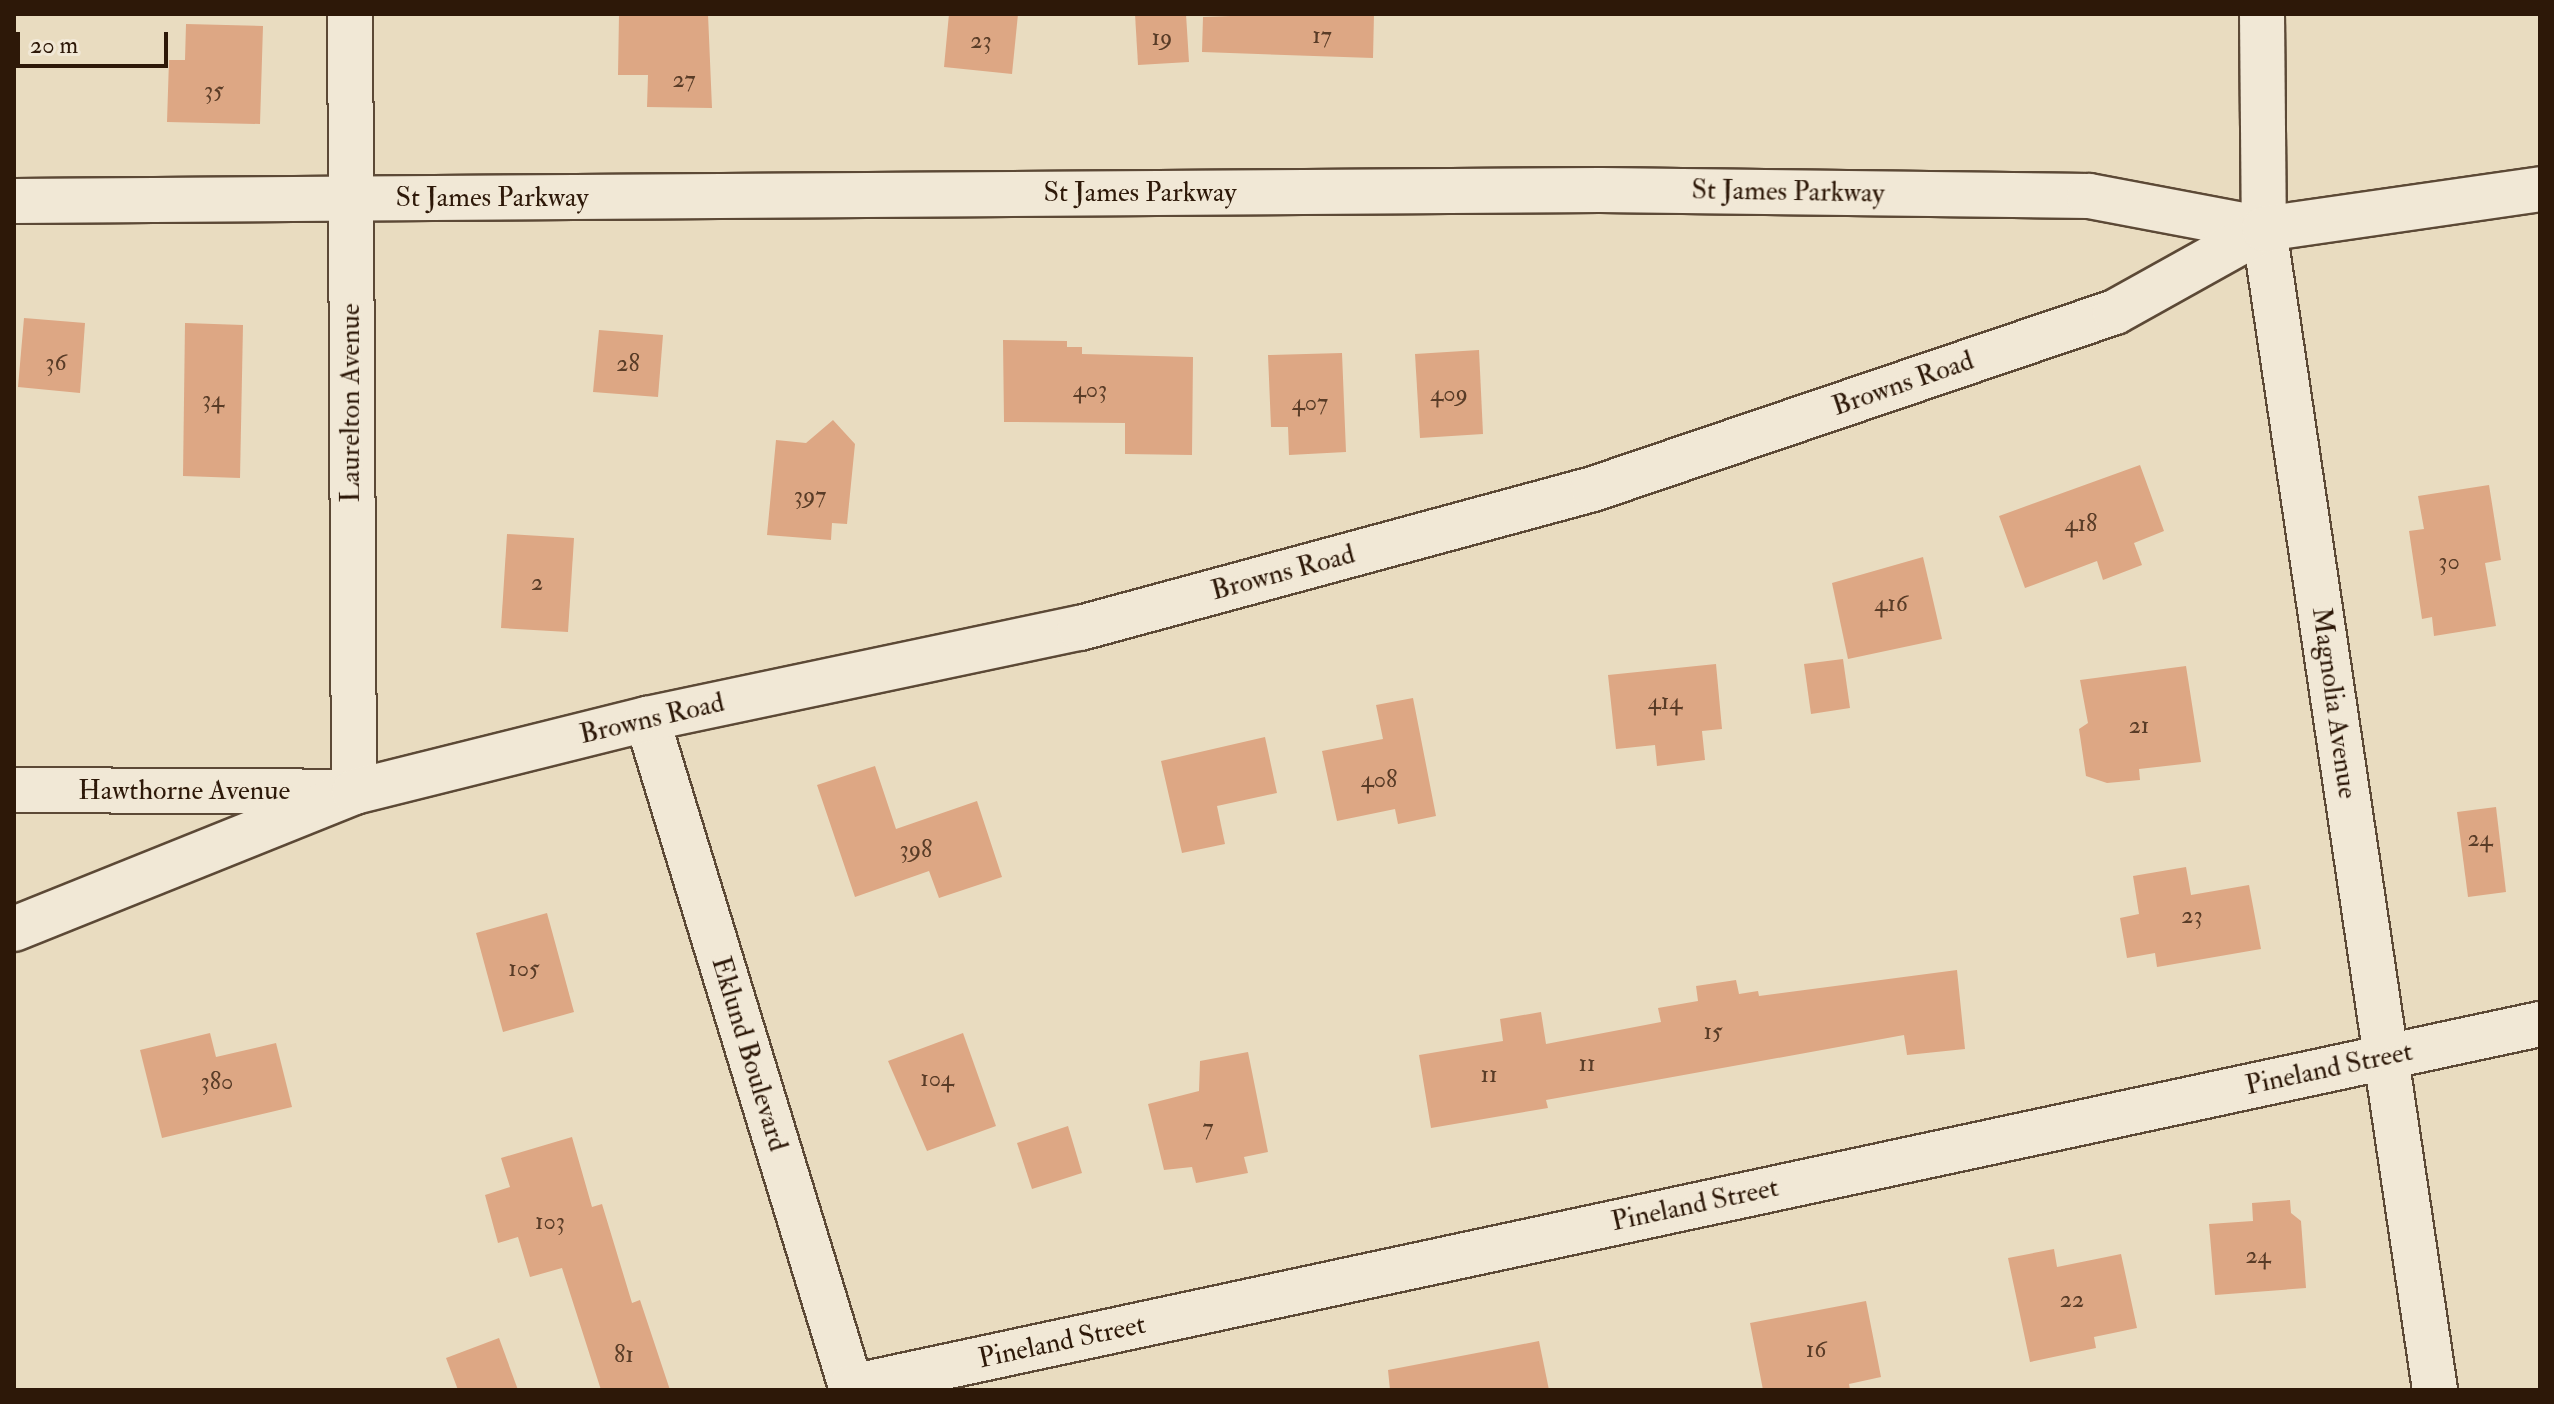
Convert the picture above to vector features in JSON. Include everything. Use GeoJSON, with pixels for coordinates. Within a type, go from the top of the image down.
{"type":"FeatureCollection","features":[{"type":"Feature","properties":{"kind":"street","name":"Laurelton Avenue"},"geometry":{"type":"LineString","coordinates":[[350,14],[354,792]]}},
{"type":"Feature","properties":{"kind":"street","name":"Magnolia Avenue"},"geometry":{"type":"LineString","coordinates":[[2262,14],[2264,229],[2435,1390]]}},
{"type":"Feature","properties":{"kind":"street","name":"Browns Road"},"geometry":{"type":"LineString","coordinates":[[14,929],[354,792],[647,719],[1080,628],[1593,489],[2115,312],[2264,229],[2540,189]]}},
{"type":"Feature","properties":{"kind":"street","name":"St James Parkway"},"geometry":{"type":"LineString","coordinates":[[14,201],[1584,190],[2089,196],[2264,229]]}},
{"type":"Feature","properties":{"kind":"street","name":"Eklund Boulevard"},"geometry":{"type":"LineString","coordinates":[[647,719],[851,1388]]}},
{"type":"Feature","properties":{"kind":"street","name":"Hawthorne Avenue"},"geometry":{"type":"LineString","coordinates":[[14,790],[354,792]]}},
{"type":"Feature","properties":{"kind":"street","name":"Pineland Street"},"geometry":{"type":"LineString","coordinates":[[851,1388],[2540,1024]]}},
{"type":"Feature","properties":{"kind":"building"},"geometry":{"type":"Polygon","coordinates":[[[619,14],[708,14],[712,108],[647,107],[648,75],[618,75],[619,14]]]}},
{"type":"Feature","properties":{"kind":"building"},"geometry":{"type":"Polygon","coordinates":[[[949,14],[1018,14],[1012,74],[944,67],[949,14]]]}},
{"type":"Feature","properties":{"kind":"building"},"geometry":{"type":"Polygon","coordinates":[[[1135,14],[1186,14],[1189,62],[1138,65],[1135,14]]]}},
{"type":"Feature","properties":{"kind":"building"},"geometry":{"type":"Polygon","coordinates":[[[1374,14],[1373,58],[1202,52],[1203,17],[1374,14]]]}},
{"type":"Feature","properties":{"kind":"building"},"geometry":{"type":"Polygon","coordinates":[[[186,24],[263,26],[260,124],[167,122],[169,60],[185,60],[186,24]]]}},
{"type":"Feature","properties":{"kind":"building"},"geometry":{"type":"Polygon","coordinates":[[[24,318],[85,323],[80,393],[18,387],[24,318]]]}},
{"type":"Feature","properties":{"kind":"building"},"geometry":{"type":"Polygon","coordinates":[[[185,323],[243,325],[240,478],[183,476],[185,323]]]}},
{"type":"Feature","properties":{"kind":"building"},"geometry":{"type":"Polygon","coordinates":[[[599,330],[663,335],[658,397],[593,392],[599,330]]]}},
{"type":"Feature","properties":{"kind":"building"},"geometry":{"type":"Polygon","coordinates":[[[1003,340],[1067,341],[1067,347],[1082,347],[1082,354],[1193,357],[1192,455],[1125,454],[1125,423],[1004,422],[1003,340]]]}},
{"type":"Feature","properties":{"kind":"building"},"geometry":{"type":"Polygon","coordinates":[[[1479,350],[1483,434],[1420,438],[1415,354],[1479,350]]]}},
{"type":"Feature","properties":{"kind":"building"},"geometry":{"type":"Polygon","coordinates":[[[1342,353],[1346,452],[1289,455],[1288,427],[1271,427],[1268,355],[1342,353]]]}},
{"type":"Feature","properties":{"kind":"building"},"geometry":{"type":"Polygon","coordinates":[[[833,420],[855,444],[847,524],[832,523],[831,540],[767,535],[776,440],[806,443],[833,420]]]}},
{"type":"Feature","properties":{"kind":"building"},"geometry":{"type":"Polygon","coordinates":[[[2140,465],[2164,531],[2134,543],[2142,565],[2103,580],[2097,561],[2025,588],[1999,516],[2140,465]]]}},
{"type":"Feature","properties":{"kind":"building"},"geometry":{"type":"Polygon","coordinates":[[[2489,485],[2501,560],[2485,563],[2496,626],[2434,636],[2432,617],[2422,619],[2409,531],[2424,529],[2418,496],[2489,485]]]}},
{"type":"Feature","properties":{"kind":"building"},"geometry":{"type":"Polygon","coordinates":[[[507,534],[574,538],[568,632],[501,628],[507,534]]]}},
{"type":"Feature","properties":{"kind":"building"},"geometry":{"type":"Polygon","coordinates":[[[1923,557],[1942,639],[1848,659],[1832,583],[1923,557]]]}},
{"type":"Feature","properties":{"kind":"building"},"geometry":{"type":"Polygon","coordinates":[[[1843,659],[1850,708],[1811,714],[1804,664],[1843,659]]]}},
{"type":"Feature","properties":{"kind":"building"},"geometry":{"type":"Polygon","coordinates":[[[1716,664],[1722,729],[1702,731],[1705,760],[1657,766],[1655,745],[1616,749],[1608,675],[1716,664]]]}},
{"type":"Feature","properties":{"kind":"building"},"geometry":{"type":"Polygon","coordinates":[[[2186,666],[2201,762],[2139,769],[2140,780],[2107,783],[2086,776],[2079,729],[2088,723],[2080,680],[2186,666]]]}},
{"type":"Feature","properties":{"kind":"building"},"geometry":{"type":"Polygon","coordinates":[[[1413,698],[1436,816],[1398,824],[1395,809],[1337,821],[1322,751],[1383,739],[1376,705],[1413,698]]]}},
{"type":"Feature","properties":{"kind":"building"},"geometry":{"type":"Polygon","coordinates":[[[1265,737],[1277,793],[1217,806],[1225,844],[1182,853],[1161,761],[1265,737]]]}},
{"type":"Feature","properties":{"kind":"building"},"geometry":{"type":"Polygon","coordinates":[[[875,766],[896,829],[977,801],[1002,877],[939,898],[929,871],[855,897],[817,785],[875,766]]]}},
{"type":"Feature","properties":{"kind":"building"},"geometry":{"type":"Polygon","coordinates":[[[2496,807],[2506,892],[2468,897],[2457,812],[2496,807]]]}},
{"type":"Feature","properties":{"kind":"building"},"geometry":{"type":"Polygon","coordinates":[[[2186,867],[2191,895],[2249,885],[2261,949],[2157,967],[2155,953],[2127,958],[2120,918],[2139,914],[2133,876],[2186,867]]]}},
{"type":"Feature","properties":{"kind":"building"},"geometry":{"type":"Polygon","coordinates":[[[547,913],[574,1012],[503,1032],[476,933],[547,913]]]}},
{"type":"Feature","properties":{"kind":"building"},"geometry":{"type":"Polygon","coordinates":[[[1957,970],[1965,1049],[1907,1055],[1904,1035],[1546,1100],[1548,1108],[1431,1128],[1419,1055],[1503,1041],[1500,1019],[1541,1012],[1546,1044],[1661,1022],[1658,1008],[1698,1001],[1696,986],[1736,980],[1739,994],[1758,991],[1759,996],[1957,970]]]}},
{"type":"Feature","properties":{"kind":"building"},"geometry":{"type":"Polygon","coordinates":[[[210,1033],[216,1057],[276,1043],[292,1107],[162,1138],[140,1050],[210,1033]]]}},
{"type":"Feature","properties":{"kind":"building"},"geometry":{"type":"Polygon","coordinates":[[[963,1033],[996,1126],[927,1151],[888,1061],[963,1033]]]}},
{"type":"Feature","properties":{"kind":"building"},"geometry":{"type":"Polygon","coordinates":[[[1248,1052],[1268,1152],[1244,1157],[1248,1173],[1196,1183],[1192,1167],[1164,1170],[1148,1104],[1199,1091],[1200,1061],[1248,1052]]]}},
{"type":"Feature","properties":{"kind":"building"},"geometry":{"type":"Polygon","coordinates":[[[1068,1126],[1082,1173],[1032,1189],[1017,1143],[1068,1126]]]}},
{"type":"Feature","properties":{"kind":"building"},"geometry":{"type":"Polygon","coordinates":[[[572,1137],[592,1207],[602,1204],[632,1303],[640,1300],[670,1390],[601,1390],[562,1268],[530,1277],[518,1237],[498,1243],[485,1195],[510,1187],[501,1158],[572,1137]]]}},
{"type":"Feature","properties":{"kind":"building"},"geometry":{"type":"Polygon","coordinates":[[[2290,1200],[2291,1213],[2301,1221],[2306,1288],[2215,1295],[2209,1224],[2253,1221],[2252,1203],[2290,1200]]]}},
{"type":"Feature","properties":{"kind":"building"},"geometry":{"type":"Polygon","coordinates":[[[2054,1249],[2057,1267],[2121,1254],[2137,1328],[2094,1337],[2096,1348],[2030,1362],[2008,1258],[2054,1249]]]}},
{"type":"Feature","properties":{"kind":"building"},"geometry":{"type":"Polygon","coordinates":[[[1866,1301],[1881,1377],[1849,1384],[1850,1390],[1763,1390],[1750,1323],[1866,1301]]]}},
{"type":"Feature","properties":{"kind":"building"},"geometry":{"type":"Polygon","coordinates":[[[499,1338],[518,1390],[458,1390],[446,1358],[499,1338]]]}},
{"type":"Feature","properties":{"kind":"building"},"geometry":{"type":"Polygon","coordinates":[[[1539,1341],[1549,1390],[1390,1390],[1388,1370],[1539,1341]]]}}]}
